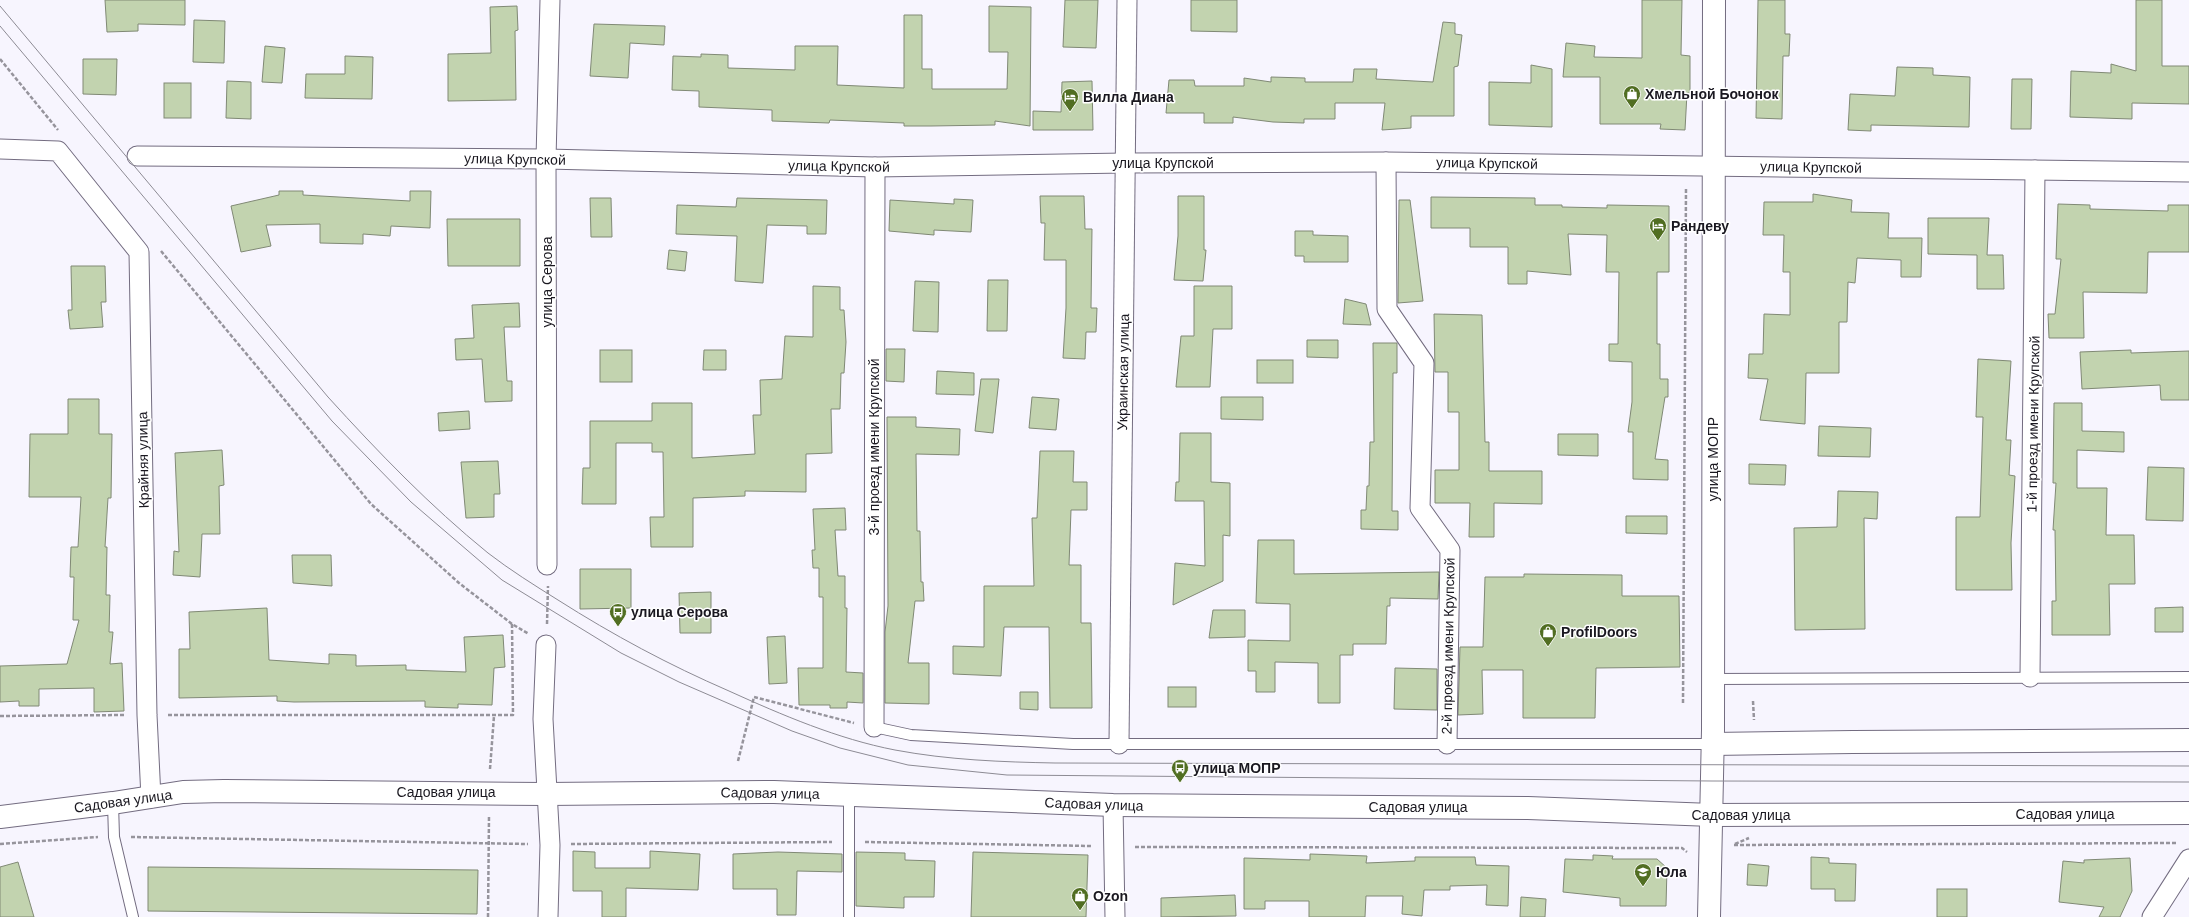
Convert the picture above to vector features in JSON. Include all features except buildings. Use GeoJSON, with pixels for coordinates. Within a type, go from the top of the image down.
{"type":"FeatureCollection","features":[{"type":"Feature","properties":{"kind":"main road","name":"улица МОПР"},"geometry":{"type":"LineString","coordinates":[[1709,917],[1712,816],[1713,679],[1712,165],[1714,0]]}},
{"type":"Feature","properties":{"kind":"main road"},"geometry":{"type":"LineString","coordinates":[[1712,744],[2189,740]]}},
{"type":"Feature","properties":{"kind":"main road","name":"Садовая улица"},"geometry":{"type":"LineString","coordinates":[[0,817],[151,798],[184,792],[224,791],[546,794],[620,792],[774,792],[1113,805],[1528,808],[1712,816],[2189,814]]}},
{"type":"Feature","properties":{"kind":"street","name":"улица Серова"},"geometry":{"type":"LineString","coordinates":[[547,565],[546,159],[550,0]]}},
{"type":"Feature","properties":{"kind":"street","name":"Украинская улица"},"geometry":{"type":"LineString","coordinates":[[1119,744],[1127,0]]}},
{"type":"Feature","properties":{"kind":"street"},"geometry":{"type":"LineString","coordinates":[[0,149],[59,142]]}},
{"type":"Feature","properties":{"kind":"street","name":"Крайняя улица"},"geometry":{"type":"LineString","coordinates":[[59,142],[139,252],[147,715],[151,798]]}},
{"type":"Feature","properties":{"kind":"street","name":"улица Крупской"},"geometry":{"type":"LineString","coordinates":[[137,156],[546,159],[875,167],[1125,163],[1386,162],[2189,172]]}},
{"type":"Feature","properties":{"kind":"street","name":"2-й проезд имени Крупской"},"geometry":{"type":"LineString","coordinates":[[1386,162],[1387,309],[1424,363],[1420,508],[1450,550],[1447,744]]}},
{"type":"Feature","properties":{"kind":"street","name":"3-й проезд имени Крупской"},"geometry":{"type":"LineString","coordinates":[[874,727],[875,167]]}},
{"type":"Feature","properties":{"kind":"street","name":"1-й проезд имени Крупской"},"geometry":{"type":"LineString","coordinates":[[2030,678],[2035,170]]}},
{"type":"Feature","properties":{"kind":"street"},"geometry":{"type":"LineString","coordinates":[[546,645],[542,719],[550,845],[548,917]]}},
{"type":"Feature","properties":{"kind":"street"},"geometry":{"type":"LineString","coordinates":[[1113,805],[1115,917]]}},
{"type":"Feature","properties":{"kind":"street"},"geometry":{"type":"LineString","coordinates":[[2152,917],[2189,860]]}},
{"type":"Feature","properties":{"kind":"lane"},"geometry":{"type":"LineString","coordinates":[[1713,679],[2189,677]]}},
{"type":"Feature","properties":{"kind":"lane"},"geometry":{"type":"LineString","coordinates":[[874,727],[911,736],[1119,744],[1712,744]]}},
{"type":"Feature","properties":{"kind":"lane"},"geometry":{"type":"LineString","coordinates":[[848,917],[849,795]]}},
{"type":"Feature","properties":{"kind":"lane"},"geometry":{"type":"LineString","coordinates":[[113,803],[114,837],[133,917]]}},
{"type":"Feature","properties":{"kind":"path"},"geometry":{"type":"LineString","coordinates":[[0,59],[59,142]]}},
{"type":"Feature","properties":{"kind":"path"},"geometry":{"type":"LineString","coordinates":[[1683,703],[1686,165]]}},
{"type":"Feature","properties":{"kind":"path"},"geometry":{"type":"LineString","coordinates":[[158,247],[371,504],[459,583],[512,624],[546,645]]}},
{"type":"Feature","properties":{"kind":"path"},"geometry":{"type":"LineString","coordinates":[[546,645],[547,565]]}},
{"type":"Feature","properties":{"kind":"path"},"geometry":{"type":"LineString","coordinates":[[0,716],[513,715],[512,624]]}},
{"type":"Feature","properties":{"kind":"path"},"geometry":{"type":"LineString","coordinates":[[738,761],[754,697],[847,722],[874,727]]}},
{"type":"Feature","properties":{"kind":"path"},"geometry":{"type":"LineString","coordinates":[[1753,701],[1754,720]]}},
{"type":"Feature","properties":{"kind":"path"},"geometry":{"type":"LineString","coordinates":[[490,769],[494,716]]}},
{"type":"Feature","properties":{"kind":"path"},"geometry":{"type":"LineString","coordinates":[[488,917],[489,813]]}},
{"type":"Feature","properties":{"kind":"path"},"geometry":{"type":"LineString","coordinates":[[1751,837],[1733,845],[2181,842]]}},
{"type":"Feature","properties":{"kind":"tram line"},"geometry":{"type":"LineString","coordinates":[[0,6],[328,397],[405,478],[446,517],[496,559],[531,583],[599,625],[685,671],[749,700],[831,733],[852,740],[895,750],[935,756],[1035,763],[2189,766]]}},
{"type":"Feature","properties":{"kind":"tram line"},"geometry":{"type":"LineString","coordinates":[[0,26],[332,421],[411,502],[502,580],[621,653],[679,682],[792,731],[840,748],[908,765],[1007,775],[1712,781],[2189,782]]}},
{"type":"Feature","properties":{"kind":"place","name":"Хмельной Бочонок"},"geometry":{"type":"Point","coordinates":[1632,109]}},
{"type":"Feature","properties":{"kind":"place","name":"Вилла Диана"},"geometry":{"type":"Point","coordinates":[1070,112]}},
{"type":"Feature","properties":{"kind":"place","name":"Рандеву"},"geometry":{"type":"Point","coordinates":[1658,241]}},
{"type":"Feature","properties":{"kind":"place","name":"улица Серова"},"geometry":{"type":"Point","coordinates":[618,627]}},
{"type":"Feature","properties":{"kind":"place","name":"ProfilDoors"},"geometry":{"type":"Point","coordinates":[1548,647]}},
{"type":"Feature","properties":{"kind":"place","name":"улица МОПР"},"geometry":{"type":"Point","coordinates":[1180,783]}},
{"type":"Feature","properties":{"kind":"place","name":"Юла"},"geometry":{"type":"Point","coordinates":[1643,887]}},
{"type":"Feature","properties":{"kind":"place","name":"Ozon"},"geometry":{"type":"Point","coordinates":[1080,911]}}]}
